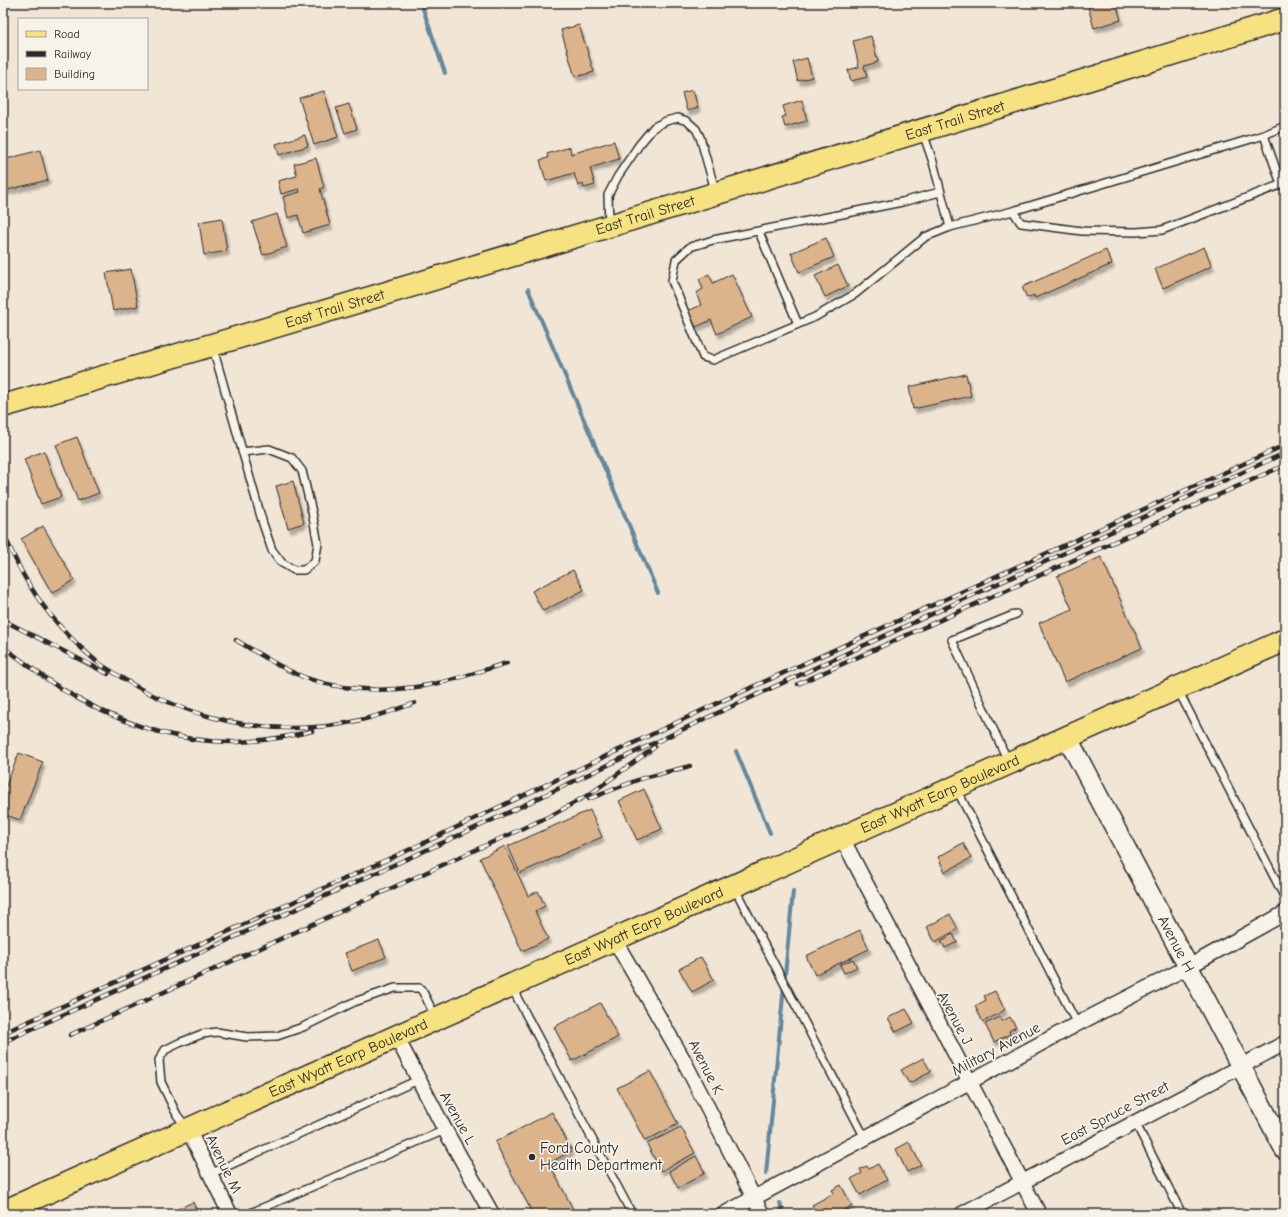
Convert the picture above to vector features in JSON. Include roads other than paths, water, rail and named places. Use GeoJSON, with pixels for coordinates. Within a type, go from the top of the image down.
{"type":"FeatureCollection","features":[{"type":"Feature","properties":{"kind":"main road","name":"East Trail Street"},"geometry":{"type":"LineString","coordinates":[[3,406],[212,346],[1285,19]]}},
{"type":"Feature","properties":{"kind":"main road","name":"East Wyatt Earp Boulevard"},"geometry":{"type":"LineString","coordinates":[[3,1212],[1285,640]]}},
{"type":"Feature","properties":{"kind":"street","name":"Avenue H"},"geometry":{"type":"LineString","coordinates":[[1067,737],[1285,1150]]}},
{"type":"Feature","properties":{"kind":"street","name":"Avenue J"},"geometry":{"type":"LineString","coordinates":[[842,838],[1039,1214]]}},
{"type":"Feature","properties":{"kind":"street","name":"Military Avenue"},"geometry":{"type":"LineString","coordinates":[[724,1214],[1078,1024],[1188,967],[1285,912]]}},
{"type":"Feature","properties":{"kind":"street","name":"Avenue K"},"geometry":{"type":"LineString","coordinates":[[614,939],[683,1059],[762,1214]]}},
{"type":"Feature","properties":{"kind":"street","name":"Avenue L"},"geometry":{"type":"LineString","coordinates":[[396,1036],[418,1080],[492,1214]]}},
{"type":"Feature","properties":{"kind":"street","name":"East Spruce Street"},"geometry":{"type":"LineString","coordinates":[[962,1214],[1285,1043]]}},
{"type":"Feature","properties":{"kind":"street","name":"Avenue M"},"geometry":{"type":"LineString","coordinates":[[188,1129],[230,1214]]}},
{"type":"Feature","properties":{"kind":"lane"},"geometry":{"type":"LineString","coordinates":[[609,226],[608,195],[618,176],[654,127],[666,121],[678,118],[687,120],[696,129],[700,137],[716,192]]}},
{"type":"Feature","properties":{"kind":"lane"},"geometry":{"type":"LineString","coordinates":[[940,192],[902,202],[759,232],[713,240],[690,247],[676,260],[672,281],[703,357],[713,360],[815,317],[856,294],[925,237],[950,227],[1013,211],[1264,135],[1285,126]]}},
{"type":"Feature","properties":{"kind":"lane"},"geometry":{"type":"LineString","coordinates":[[922,130],[933,162],[950,227]]}},
{"type":"Feature","properties":{"kind":"lane"},"geometry":{"type":"LineString","coordinates":[[1013,211],[1021,223],[1082,231],[1136,232],[1162,230],[1283,183],[1264,135]]}},
{"type":"Feature","properties":{"kind":"lane"},"geometry":{"type":"LineString","coordinates":[[759,232],[798,324]]}},
{"type":"Feature","properties":{"kind":"lane"},"geometry":{"type":"LineString","coordinates":[[212,346],[242,452],[263,524],[272,550],[282,563],[294,570],[304,570],[315,562],[318,544],[302,471],[292,458],[269,449],[242,452]]}},
{"type":"Feature","properties":{"kind":"lane"},"geometry":{"type":"LineString","coordinates":[[1009,764],[952,640],[1016,614]]}},
{"type":"Feature","properties":{"kind":"lane"},"geometry":{"type":"LineString","coordinates":[[1177,688],[1285,898]]}},
{"type":"Feature","properties":{"kind":"lane"},"geometry":{"type":"LineString","coordinates":[[955,787],[1078,1024]]}},
{"type":"Feature","properties":{"kind":"lane"},"geometry":{"type":"LineString","coordinates":[[733,886],[865,1138]]}},
{"type":"Feature","properties":{"kind":"lane"},"geometry":{"type":"LineString","coordinates":[[511,985],[632,1214]]}},
{"type":"Feature","properties":{"kind":"lane"},"geometry":{"type":"LineString","coordinates":[[188,1129],[177,1115],[161,1082],[159,1060],[165,1050],[179,1043],[202,1034],[217,1032],[247,1037],[277,1036],[304,1027],[354,1002],[395,988],[420,988],[436,1018]]}},
{"type":"Feature","properties":{"kind":"lane"},"geometry":{"type":"LineString","coordinates":[[210,1174],[418,1080]]}},
{"type":"Feature","properties":{"kind":"lane"},"geometry":{"type":"LineString","coordinates":[[1135,1122],[1182,1214]]}},
{"type":"Feature","properties":{"kind":"lane"},"geometry":{"type":"LineString","coordinates":[[248,1214],[445,1130]]}},
{"type":"Feature","properties":{"kind":"waterway"},"geometry":{"type":"LineString","coordinates":[[421,3],[445,73]]}},
{"type":"Feature","properties":{"kind":"waterway"},"geometry":{"type":"LineString","coordinates":[[528,289],[658,593]]}},
{"type":"Feature","properties":{"kind":"waterway"},"geometry":{"type":"LineString","coordinates":[[736,751],[770,833]]}},
{"type":"Feature","properties":{"kind":"waterway"},"geometry":{"type":"LineString","coordinates":[[766,1174],[793,891]]}},
{"type":"Feature","properties":{"kind":"waterway"},"geometry":{"type":"LineString","coordinates":[[780,1203],[783,1214]]}},
{"type":"Feature","properties":{"kind":"railway"},"geometry":{"type":"LineString","coordinates":[[3,1033],[413,848],[724,700],[1285,445]]}},
{"type":"Feature","properties":{"kind":"railway"},"geometry":{"type":"LineString","coordinates":[[3,1042],[486,823],[711,716],[1285,453]]}},
{"type":"Feature","properties":{"kind":"railway"},"geometry":{"type":"LineString","coordinates":[[798,684],[1285,465]]}},
{"type":"Feature","properties":{"kind":"railway"},"geometry":{"type":"LineString","coordinates":[[3,532],[19,566],[44,607],[87,653],[101,665],[138,687],[186,709],[237,723],[263,727],[289,728],[328,726],[353,722],[415,703]]}},
{"type":"Feature","properties":{"kind":"railway"},"geometry":{"type":"LineString","coordinates":[[3,620],[108,674]]}},
{"type":"Feature","properties":{"kind":"railway"},"geometry":{"type":"LineString","coordinates":[[236,640],[273,662],[312,680],[361,689],[378,690],[411,688],[459,678],[507,663]]}},
{"type":"Feature","properties":{"kind":"railway"},"geometry":{"type":"LineString","coordinates":[[3,647],[50,681],[77,698],[120,719],[166,734],[213,741],[237,742],[256,741],[312,731]]}},
{"type":"Feature","properties":{"kind":"railway"},"geometry":{"type":"LineString","coordinates":[[70,1035],[552,815],[590,794],[655,747]]}},
{"type":"Feature","properties":{"kind":"railway"},"geometry":{"type":"LineString","coordinates":[[589,799],[640,779],[690,766]]}},
{"type":"Feature","properties":{"kind":"place","name":"Ford County Health Department"},"geometry":{"type":"Point","coordinates":[532,1157]}}]}
